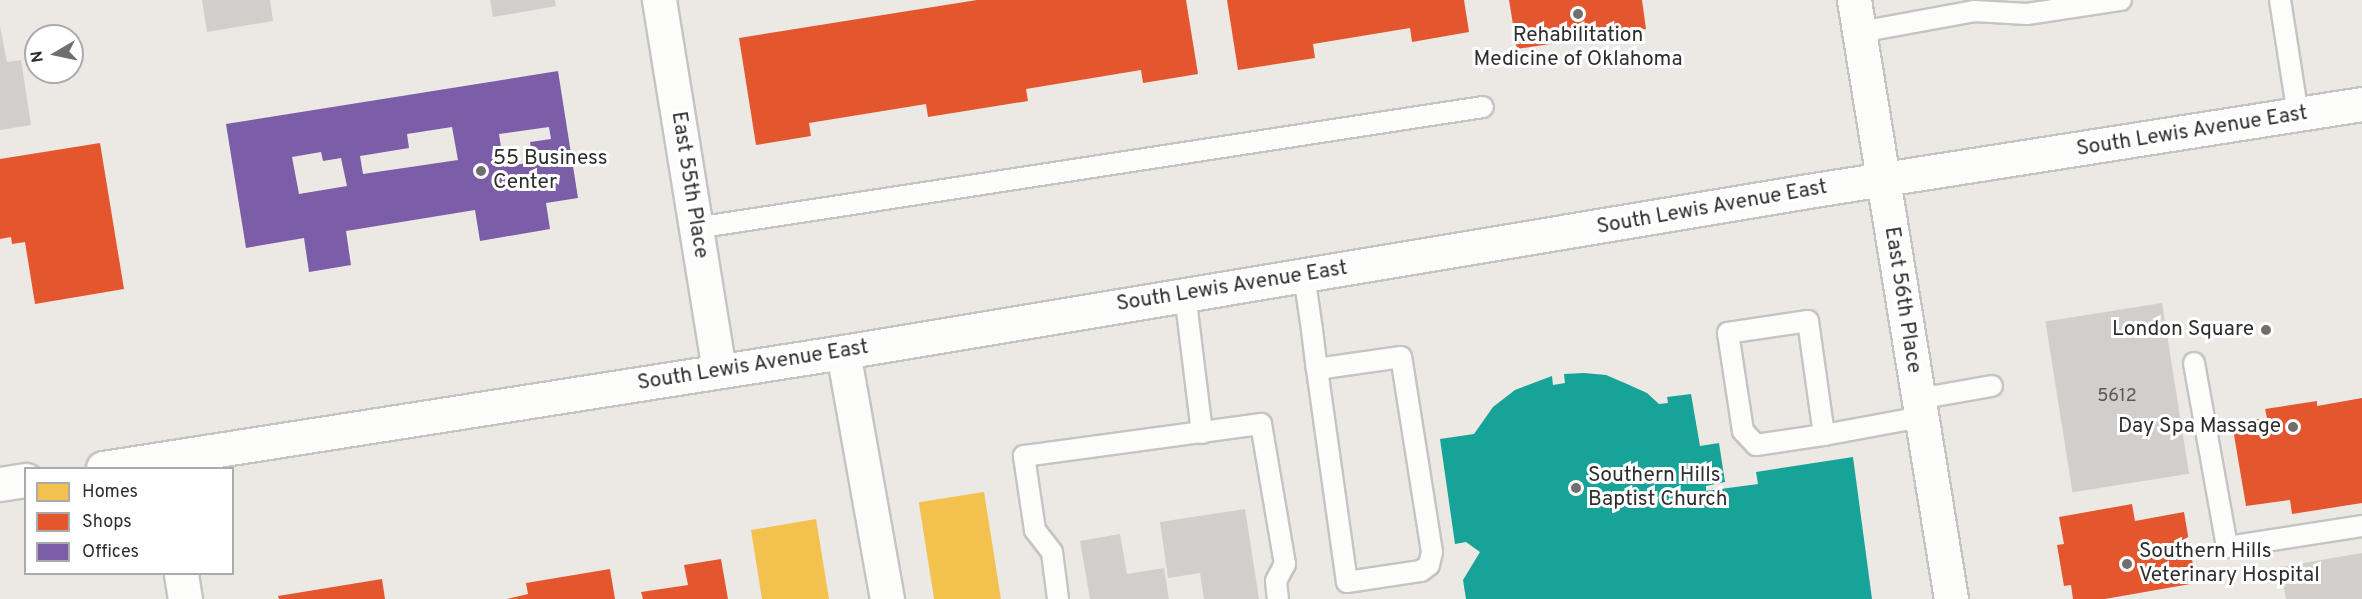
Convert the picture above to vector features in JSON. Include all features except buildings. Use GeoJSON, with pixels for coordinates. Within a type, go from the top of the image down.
{"type":"FeatureCollection","features":[{"type":"Feature","properties":{"kind":"main road","name":"East 55th Place"},"geometry":{"type":"LineString","coordinates":[[659,0],[719,371]]}},
{"type":"Feature","properties":{"kind":"main road","name":"East 56th Place"},"geometry":{"type":"LineString","coordinates":[[1854,0],[1951,599]]}},
{"type":"Feature","properties":{"kind":"main road","name":"South Lewis Avenue East"},"geometry":{"type":"LineString","coordinates":[[118,467],[163,464],[1185,294],[2362,104]]}},
{"type":"Feature","properties":{"kind":"main road"},"geometry":{"type":"LineString","coordinates":[[843,352],[886,599]]}},
{"type":"Feature","properties":{"kind":"main road"},"geometry":{"type":"LineString","coordinates":[[0,484],[24,480]]}},
{"type":"Feature","properties":{"kind":"main road"},"geometry":{"type":"LineString","coordinates":[[181,575],[185,599]]}},
{"type":"Feature","properties":{"kind":"lane"},"geometry":{"type":"LineString","coordinates":[[1860,32],[1974,11],[2027,14],[2121,0]]}},
{"type":"Feature","properties":{"kind":"lane"},"geometry":{"type":"LineString","coordinates":[[2280,0],[2298,115]]}},
{"type":"Feature","properties":{"kind":"lane"},"geometry":{"type":"LineString","coordinates":[[696,228],[1483,107]]}},
{"type":"Feature","properties":{"kind":"lane"},"geometry":{"type":"LineString","coordinates":[[1304,275],[1317,369],[1347,582],[1421,571],[1429,565],[1432,552],[1401,357],[1317,369]]}},
{"type":"Feature","properties":{"kind":"lane"},"geometry":{"type":"LineString","coordinates":[[1185,294],[1202,433]]}},
{"type":"Feature","properties":{"kind":"lane"},"geometry":{"type":"LineString","coordinates":[[1824,435],[1808,321],[1728,333],[1743,431],[1756,445],[1824,435],[1992,386]]}},
{"type":"Feature","properties":{"kind":"lane"},"geometry":{"type":"LineString","coordinates":[[2194,363],[2227,547],[2362,526]]}},
{"type":"Feature","properties":{"kind":"lane"},"geometry":{"type":"LineString","coordinates":[[1058,599],[1052,552],[1035,530],[1024,456],[1261,424],[1285,564],[1276,581],[1278,599]]}},
{"type":"Feature","properties":{"kind":"place","name":"Rehabilitation Medicine of Oklahoma"},"geometry":{"type":"Point","coordinates":[1578,14]}},
{"type":"Feature","properties":{"kind":"place","name":"55 Business Center"},"geometry":{"type":"Point","coordinates":[481,171]}},
{"type":"Feature","properties":{"kind":"place","name":"London Square"},"geometry":{"type":"Point","coordinates":[2266,330]}},
{"type":"Feature","properties":{"kind":"place","name":"Day Spa Massage"},"geometry":{"type":"Point","coordinates":[2293,427]}},
{"type":"Feature","properties":{"kind":"place","name":"Southern Hills Baptist Church"},"geometry":{"type":"Point","coordinates":[1576,488]}},
{"type":"Feature","properties":{"kind":"place","name":"Southern Hills Veterinary Hospital"},"geometry":{"type":"Point","coordinates":[2127,564]}}]}
